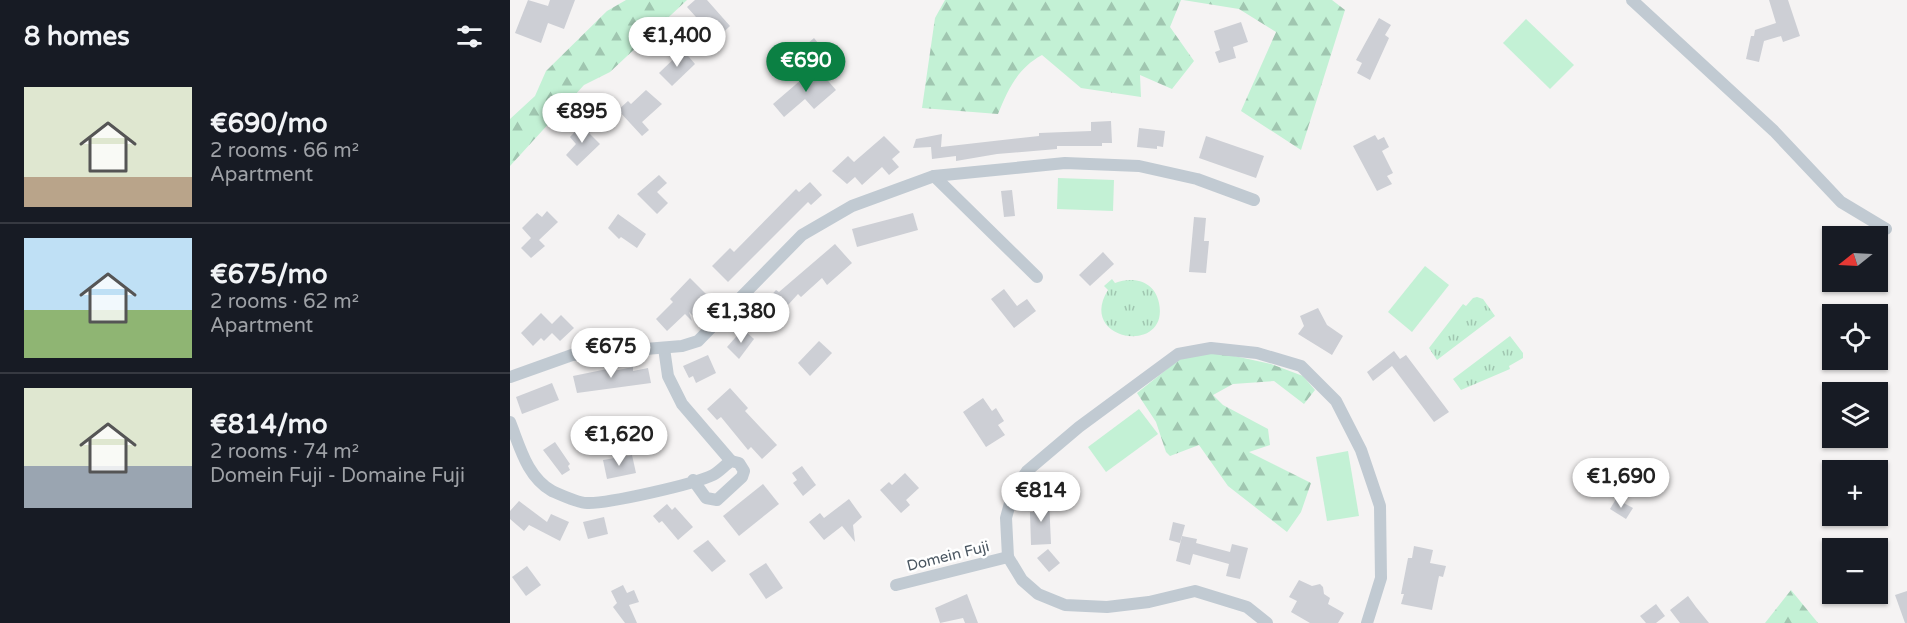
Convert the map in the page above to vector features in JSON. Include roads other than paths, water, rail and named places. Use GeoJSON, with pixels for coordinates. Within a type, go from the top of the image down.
{"type":"FeatureCollection","features":[{"type":"Feature","properties":{"kind":"street"},"geometry":{"type":"LineString","coordinates":[[1632,0],[1774,131],[1841,202],[1881,226]]}},
{"type":"Feature","properties":{"kind":"street"},"geometry":{"type":"LineString","coordinates":[[510,376],[572,355],[690,344],[705,336],[797,239],[807,232],[852,206],[934,176],[1065,164],[1139,166],[1197,179],[1254,200]]}},
{"type":"Feature","properties":{"kind":"street"},"geometry":{"type":"LineString","coordinates":[[934,176],[1038,277]]}},
{"type":"Feature","properties":{"kind":"street"},"geometry":{"type":"LineString","coordinates":[[664,348],[668,376],[682,404],[730,460],[742,467],[742,477],[717,500],[706,498],[693,480]]}},
{"type":"Feature","properties":{"kind":"street"},"geometry":{"type":"LineString","coordinates":[[1267,623],[1247,607],[1195,591],[1149,602],[1107,607],[1065,605],[1038,594],[1022,580],[1008,557],[1006,518],[1012,492],[1027,471],[1079,427],[1178,354],[1211,348],[1257,353],[1301,366],[1336,400],[1361,450],[1380,506],[1381,578],[1367,623]]}},
{"type":"Feature","properties":{"kind":"street"},"geometry":{"type":"LineString","coordinates":[[510,422],[528,469],[551,490],[586,504],[663,489],[712,475],[730,460]]}},
{"type":"Feature","properties":{"kind":"street","name":"Domein Fuji"},"geometry":{"type":"LineString","coordinates":[[896,585],[1008,557]]}}]}
